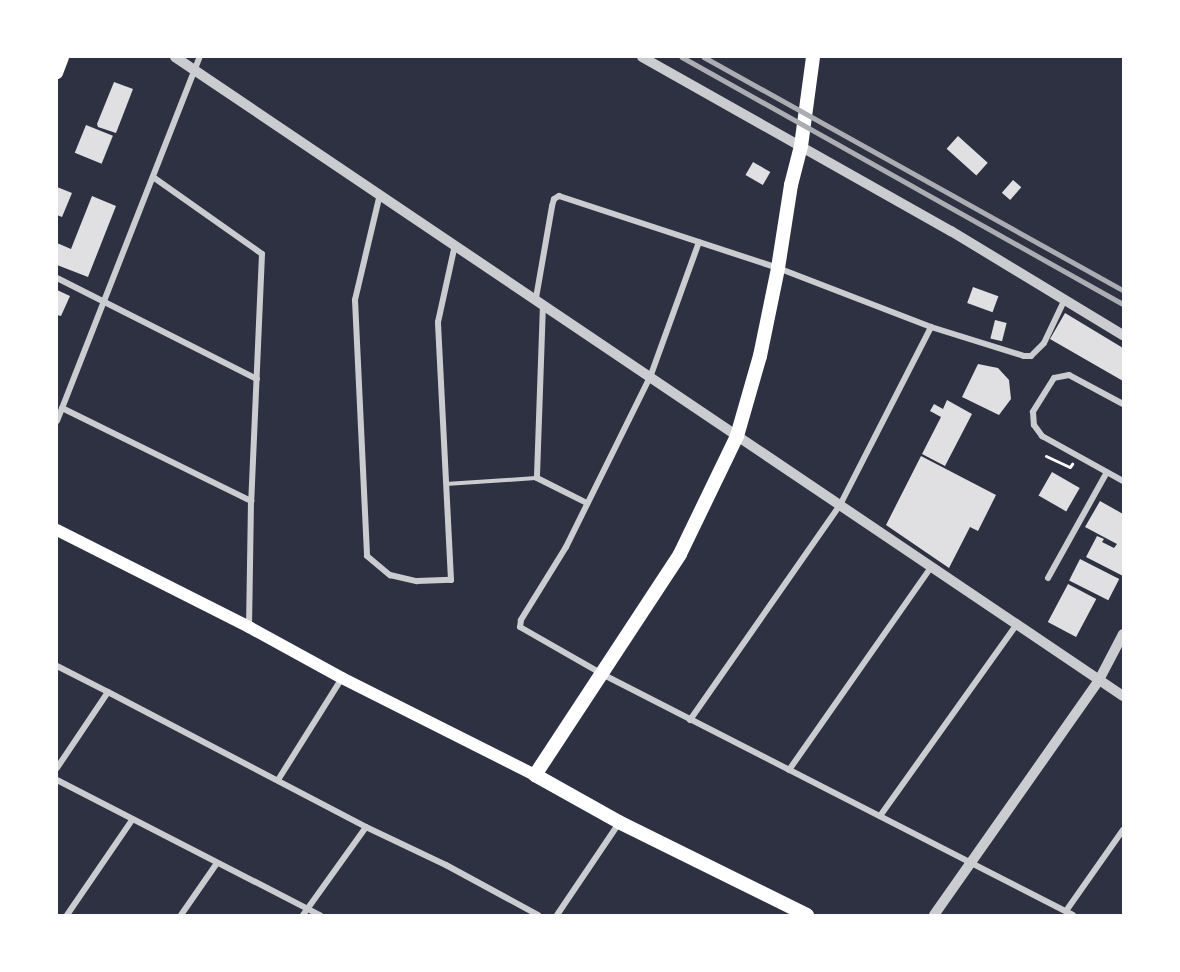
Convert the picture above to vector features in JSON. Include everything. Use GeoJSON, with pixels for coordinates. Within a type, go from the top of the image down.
{"type":"FeatureCollection","features":[{"type":"Feature","properties":{"kind":"main road"},"geometry":{"type":"LineString","coordinates":[[57,73],[63,57]]}},
{"type":"Feature","properties":{"kind":"main road"},"geometry":{"type":"LineString","coordinates":[[535,775],[680,554],[736,436],[760,356],[778,268],[791,185],[801,146],[813,57]]}},
{"type":"Feature","properties":{"kind":"main road"},"geometry":{"type":"LineString","coordinates":[[57,530],[535,775],[619,822],[807,915]]}},
{"type":"Feature","properties":{"kind":"street"},"geometry":{"type":"LineString","coordinates":[[175,57],[1123,696]]}},
{"type":"Feature","properties":{"kind":"street"},"geometry":{"type":"LineString","coordinates":[[57,421],[200,57]]}},
{"type":"Feature","properties":{"kind":"street"},"geometry":{"type":"LineString","coordinates":[[642,57],[951,231],[1123,335]]}},
{"type":"Feature","properties":{"kind":"street"},"geometry":{"type":"LineString","coordinates":[[153,177],[262,254],[251,501],[249,627]]}},
{"type":"Feature","properties":{"kind":"street"},"geometry":{"type":"LineString","coordinates":[[380,194],[355,300],[366,556],[390,575],[417,581],[450,580],[438,322],[455,244]]}},
{"type":"Feature","properties":{"kind":"street"},"geometry":{"type":"LineString","coordinates":[[587,503],[537,478],[540,301],[552,206],[554,199],[559,196],[778,268],[931,327],[1031,356],[1044,343],[1064,301]]}},
{"type":"Feature","properties":{"kind":"street"},"geometry":{"type":"LineString","coordinates":[[699,242],[650,376],[566,547],[521,620],[520,627],[602,674],[690,720],[1073,915]]}},
{"type":"Feature","properties":{"kind":"street"},"geometry":{"type":"LineString","coordinates":[[57,278],[257,379]]}},
{"type":"Feature","properties":{"kind":"street"},"geometry":{"type":"LineString","coordinates":[[690,720],[840,505],[931,327]]}},
{"type":"Feature","properties":{"kind":"street"},"geometry":{"type":"LineString","coordinates":[[1123,404],[1068,375],[1054,378],[1033,412],[1035,425],[1042,436],[1123,481]]}},
{"type":"Feature","properties":{"kind":"street"},"geometry":{"type":"LineString","coordinates":[[62,408],[251,501]]}},
{"type":"Feature","properties":{"kind":"street"},"geometry":{"type":"LineString","coordinates":[[1048,578],[1107,472]]}},
{"type":"Feature","properties":{"kind":"street"},"geometry":{"type":"LineString","coordinates":[[789,770],[931,567]]}},
{"type":"Feature","properties":{"kind":"street"},"geometry":{"type":"LineString","coordinates":[[880,816],[1016,625]]}},
{"type":"Feature","properties":{"kind":"street"},"geometry":{"type":"LineString","coordinates":[[934,915],[1099,680],[1123,634]]}},
{"type":"Feature","properties":{"kind":"street"},"geometry":{"type":"LineString","coordinates":[[57,666],[446,865],[537,915]]}},
{"type":"Feature","properties":{"kind":"street"},"geometry":{"type":"LineString","coordinates":[[278,780],[342,678]]}},
{"type":"Feature","properties":{"kind":"street"},"geometry":{"type":"LineString","coordinates":[[57,768],[108,692]]}},
{"type":"Feature","properties":{"kind":"street"},"geometry":{"type":"LineString","coordinates":[[57,780],[320,915]]}},
{"type":"Feature","properties":{"kind":"street"},"geometry":{"type":"LineString","coordinates":[[67,915],[132,820]]}},
{"type":"Feature","properties":{"kind":"street"},"geometry":{"type":"LineString","coordinates":[[557,915],[619,822]]}},
{"type":"Feature","properties":{"kind":"street"},"geometry":{"type":"LineString","coordinates":[[303,915],[366,826]]}},
{"type":"Feature","properties":{"kind":"street"},"geometry":{"type":"LineString","coordinates":[[1066,911],[1123,830]]}},
{"type":"Feature","properties":{"kind":"street"},"geometry":{"type":"LineString","coordinates":[[181,915],[217,863]]}},
{"type":"Feature","properties":{"kind":"lane"},"geometry":{"type":"LineString","coordinates":[[446,484],[537,478]]}},
{"type":"Feature","properties":{"kind":"path"},"geometry":{"type":"LineString","coordinates":[[1046,456],[1070,467]]}},
{"type":"Feature","properties":{"kind":"building"},"geometry":{"type":"Polygon","coordinates":[[[114,82],[133,89],[116,133],[98,127],[97,124],[114,82]]]}},
{"type":"Feature","properties":{"kind":"building"},"geometry":{"type":"Polygon","coordinates":[[[86,125],[113,136],[102,164],[75,153],[86,125]]]}},
{"type":"Feature","properties":{"kind":"building"},"geometry":{"type":"Polygon","coordinates":[[[958,136],[988,163],[976,175],[947,149],[958,136]]]}},
{"type":"Feature","properties":{"kind":"building"},"geometry":{"type":"Polygon","coordinates":[[[753,162],[770,172],[763,185],[746,175],[753,162]]]}},
{"type":"Feature","properties":{"kind":"building"},"geometry":{"type":"Polygon","coordinates":[[[1013,180],[1021,187],[1010,200],[1002,193],[1013,180]]]}},
{"type":"Feature","properties":{"kind":"building"},"geometry":{"type":"Polygon","coordinates":[[[57,187],[72,193],[62,217],[57,215],[57,187]]]}},
{"type":"Feature","properties":{"kind":"building"},"geometry":{"type":"Polygon","coordinates":[[[92,196],[116,206],[88,277],[57,265],[57,243],[71,249],[92,196]]]}},
{"type":"Feature","properties":{"kind":"building"},"geometry":{"type":"Polygon","coordinates":[[[973,287],[998,296],[993,312],[967,303],[973,287]]]}},
{"type":"Feature","properties":{"kind":"building"},"geometry":{"type":"Polygon","coordinates":[[[57,290],[70,296],[61,316],[57,315],[57,290]]]}},
{"type":"Feature","properties":{"kind":"building"},"geometry":{"type":"Polygon","coordinates":[[[1065,313],[1123,348],[1123,381],[1050,339],[1065,313]]]}},
{"type":"Feature","properties":{"kind":"building"},"geometry":{"type":"Polygon","coordinates":[[[995,320],[1007,323],[1002,341],[990,338],[995,320]]]}},
{"type":"Feature","properties":{"kind":"building"},"geometry":{"type":"Polygon","coordinates":[[[978,364],[998,368],[1009,380],[1011,399],[999,415],[962,397],[978,364]]]}},
{"type":"Feature","properties":{"kind":"building"},"geometry":{"type":"Polygon","coordinates":[[[947,400],[972,414],[945,466],[922,454],[941,417],[930,411],[934,404],[943,409],[947,400]]]}},
{"type":"Feature","properties":{"kind":"building"},"geometry":{"type":"Polygon","coordinates":[[[921,456],[996,495],[978,531],[970,527],[949,568],[886,525],[921,456]]]}},
{"type":"Feature","properties":{"kind":"building"},"geometry":{"type":"Polygon","coordinates":[[[1052,472],[1080,488],[1066,511],[1038,495],[1052,472]]]}},
{"type":"Feature","properties":{"kind":"building"},"geometry":{"type":"Polygon","coordinates":[[[1100,501],[1123,514],[1123,576],[1086,557],[1097,536],[1104,539],[1102,542],[1114,548],[1117,544],[1085,527],[1100,501]]]}},
{"type":"Feature","properties":{"kind":"building"},"geometry":{"type":"Polygon","coordinates":[[[1080,559],[1119,579],[1108,600],[1069,580],[1080,559]]]}},
{"type":"Feature","properties":{"kind":"building"},"geometry":{"type":"Polygon","coordinates":[[[1068,584],[1096,599],[1076,637],[1048,622],[1068,584]]]}},
{"type":"Feature","properties":{"kind":"railway"},"geometry":{"type":"LineString","coordinates":[[682,57],[1123,304]]}},
{"type":"Feature","properties":{"kind":"railway"},"geometry":{"type":"LineString","coordinates":[[704,57],[1123,290]]}}]}
